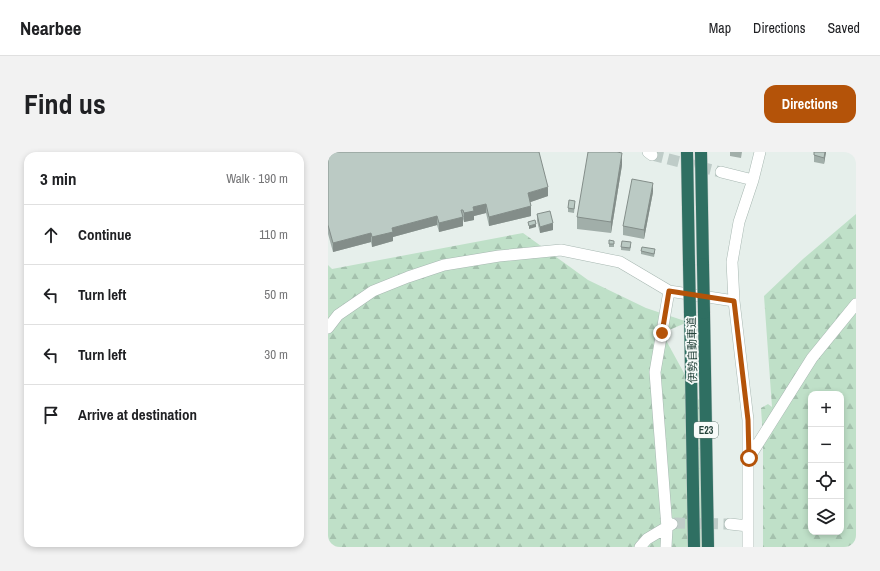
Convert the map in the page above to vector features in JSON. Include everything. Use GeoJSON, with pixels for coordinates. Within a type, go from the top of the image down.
{"type":"FeatureCollection","features":[{"type":"Feature","properties":{"kind":"highway","name":"伊勢自動車道"},"geometry":{"type":"LineString","coordinates":[[687,152],[694,547]]}},
{"type":"Feature","properties":{"kind":"highway","name":"伊勢自動車道"},"geometry":{"type":"LineString","coordinates":[[701,152],[708,547]]}},
{"type":"Feature","properties":{"kind":"street"},"geometry":{"type":"LineString","coordinates":[[748,547],[748,420],[732,273],[733,250],[740,222],[754,180],[760,152]]}},
{"type":"Feature","properties":{"kind":"street"},"geometry":{"type":"LineString","coordinates":[[721,172],[754,180]]}},
{"type":"Feature","properties":{"kind":"street"},"geometry":{"type":"LineString","coordinates":[[328,328],[338,315],[373,291],[444,265],[561,250],[620,262],[669,291],[734,301]]}},
{"type":"Feature","properties":{"kind":"street"},"geometry":{"type":"LineString","coordinates":[[666,547],[670,526],[656,372],[669,291]]}},
{"type":"Feature","properties":{"kind":"street"},"geometry":{"type":"LineString","coordinates":[[749,458],[812,358],[856,304]]}},
{"type":"Feature","properties":{"kind":"street"},"geometry":{"type":"LineString","coordinates":[[730,524],[748,526]]}},
{"type":"Feature","properties":{"kind":"street"},"geometry":{"type":"LineString","coordinates":[[640,547],[646,539],[670,526]]}},
{"type":"Feature","properties":{"kind":"green space"},"geometry":{"type":"Polygon","coordinates":[[[856,214],[856,547],[763,547],[763,438],[761,408],[768,404],[772,407],[764,296],[803,259],[856,214]]]}},
{"type":"Feature","properties":{"kind":"green space"},"geometry":{"type":"Polygon","coordinates":[[[523,233],[588,280],[646,308],[688,322],[662,333],[712,424],[710,547],[328,547],[328,265],[332,269],[523,233]]]}},
{"type":"Feature","properties":{"kind":"building"},"geometry":{"type":"Polygon","coordinates":[[[328,152],[539,152],[548,187],[528,193],[531,206],[489,217],[486,204],[473,207],[474,211],[464,213],[463,210],[461,210],[463,217],[439,223],[437,216],[392,228],[393,232],[372,237],[371,233],[333,243],[328,225],[328,152]]]}},
{"type":"Feature","properties":{"kind":"building"},"geometry":{"type":"Polygon","coordinates":[[[588,152],[622,153],[611,222],[577,217],[588,152]]]}},
{"type":"Feature","properties":{"kind":"building"},"geometry":{"type":"Polygon","coordinates":[[[814,152],[825,152],[824,158],[814,155],[814,152]]]}},
{"type":"Feature","properties":{"kind":"building"},"geometry":{"type":"Polygon","coordinates":[[[632,179],[653,183],[644,230],[623,226],[632,179]]]}},
{"type":"Feature","properties":{"kind":"building"},"geometry":{"type":"Polygon","coordinates":[[[569,200],[575,201],[574,209],[568,208],[569,200]]]}},
{"type":"Feature","properties":{"kind":"building"},"geometry":{"type":"Polygon","coordinates":[[[550,211],[553,223],[540,227],[537,214],[550,211]]]}},
{"type":"Feature","properties":{"kind":"building"},"geometry":{"type":"Polygon","coordinates":[[[535,220],[536,224],[529,226],[528,222],[535,220]]]}},
{"type":"Feature","properties":{"kind":"building"},"geometry":{"type":"Polygon","coordinates":[[[609,240],[614,241],[614,244],[609,244],[609,240]]]}},
{"type":"Feature","properties":{"kind":"building"},"geometry":{"type":"Polygon","coordinates":[[[622,241],[631,242],[630,248],[621,247],[622,241]]]}},
{"type":"Feature","properties":{"kind":"building"},"geometry":{"type":"Polygon","coordinates":[[[642,247],[655,249],[654,254],[641,251],[642,247]]]}},
{"type":"Feature","properties":{"kind":"tunnel"},"geometry":{"type":"LineString","coordinates":[[652,155],[721,172]]}},
{"type":"Feature","properties":{"kind":"tunnel"},"geometry":{"type":"LineString","coordinates":[[674,523],[730,524]]}},
{"type":"Feature","properties":{"kind":"route"},"geometry":{"type":"LineString","coordinates":[[662,333],[669,291],[734,301],[748,420],[749,458]]}}]}
